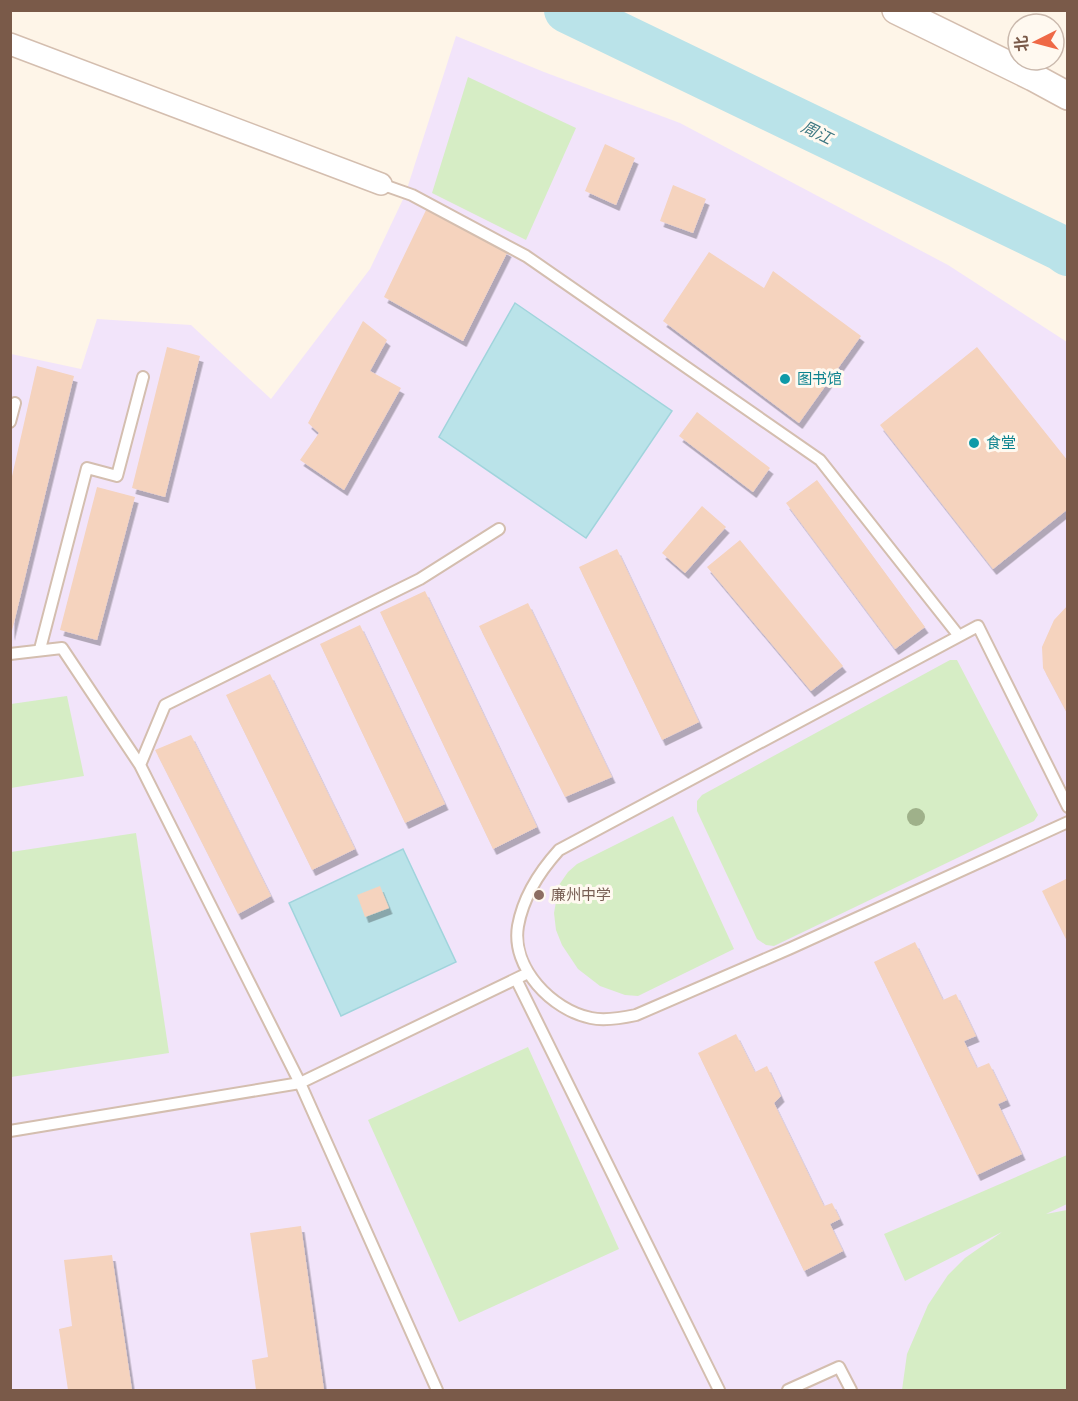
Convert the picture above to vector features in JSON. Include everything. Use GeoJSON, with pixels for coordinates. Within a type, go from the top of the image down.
{"type":"FeatureCollection","features":[{"type":"Feature","properties":{"kind":"street"},"geometry":{"type":"LineString","coordinates":[[896,10],[1068,96]]}},
{"type":"Feature","properties":{"kind":"street"},"geometry":{"type":"LineString","coordinates":[[10,44],[381,184]]}},
{"type":"Feature","properties":{"kind":"lane"},"geometry":{"type":"LineString","coordinates":[[381,184],[412,195],[526,256],[820,460],[959,636]]}},
{"type":"Feature","properties":{"kind":"lane"},"geometry":{"type":"LineString","coordinates":[[40,649],[87,468],[117,476],[143,377]]}},
{"type":"Feature","properties":{"kind":"lane"},"geometry":{"type":"LineString","coordinates":[[10,422],[15,403]]}},
{"type":"Feature","properties":{"kind":"lane"},"geometry":{"type":"LineString","coordinates":[[140,765],[165,705],[420,579],[499,529]]}},
{"type":"Feature","properties":{"kind":"lane"},"geometry":{"type":"LineString","coordinates":[[1068,807],[978,626],[559,850],[543,867],[532,889],[518,926],[518,946],[528,973],[539,989],[568,1010],[591,1018],[614,1019],[636,1015],[791,948],[1068,822]]}},
{"type":"Feature","properties":{"kind":"lane"},"geometry":{"type":"LineString","coordinates":[[10,654],[62,648],[140,765],[300,1083],[437,1390]]}},
{"type":"Feature","properties":{"kind":"lane"},"geometry":{"type":"LineString","coordinates":[[10,1131],[300,1083],[528,973]]}},
{"type":"Feature","properties":{"kind":"lane"},"geometry":{"type":"LineString","coordinates":[[516,979],[719,1390]]}},
{"type":"Feature","properties":{"kind":"lane"},"geometry":{"type":"LineString","coordinates":[[788,1390],[839,1367],[851,1390]]}},
{"type":"Feature","properties":{"kind":"shaded area","name":"廉州中学"},"geometry":{"type":"Polygon","coordinates":[[[456,36],[680,123],[948,265],[1067,342],[1067,1390],[11,1390],[11,354],[81,369],[97,319],[191,325],[271,399],[370,269],[405,195],[456,36]]]}},
{"type":"Feature","properties":{"kind":"green space"},"geometry":{"type":"Polygon","coordinates":[[[468,77],[576,128],[526,240],[432,193],[468,77]]]}},
{"type":"Feature","properties":{"kind":"green space"},"geometry":{"type":"Polygon","coordinates":[[[950,660],[957,660],[1038,815],[1034,821],[774,946],[766,945],[757,939],[697,811],[697,801],[702,795],[950,660]]]}},
{"type":"Feature","properties":{"kind":"green space"},"geometry":{"type":"Polygon","coordinates":[[[67,696],[84,776],[11,788],[11,704],[67,696]]]}},
{"type":"Feature","properties":{"kind":"green space"},"geometry":{"type":"Polygon","coordinates":[[[673,816],[734,949],[638,996],[625,995],[600,986],[578,969],[562,945],[556,930],[554,913],[559,885],[577,864],[673,816]]]}},
{"type":"Feature","properties":{"kind":"green space"},"geometry":{"type":"Polygon","coordinates":[[[136,833],[169,1053],[11,1077],[11,852],[136,833]]]}},
{"type":"Feature","properties":{"kind":"green space"},"geometry":{"type":"Polygon","coordinates":[[[528,1047],[619,1249],[459,1322],[368,1120],[528,1047]]]}},
{"type":"Feature","properties":{"kind":"green space"},"geometry":{"type":"Polygon","coordinates":[[[1067,1155],[1067,1204],[1046,1214],[1067,1210],[1067,1390],[902,1390],[907,1354],[928,1305],[948,1275],[965,1258],[1002,1232],[905,1281],[884,1234],[1067,1155]]]}},
{"type":"Feature","properties":{"kind":"water"},"geometry":{"type":"Polygon","coordinates":[[[515,303],[672,411],[586,538],[439,437],[515,303]]]}},
{"type":"Feature","properties":{"kind":"water"},"geometry":{"type":"Polygon","coordinates":[[[403,849],[456,962],[341,1016],[289,903],[403,849]]]}},
{"type":"Feature","properties":{"kind":"building"},"geometry":{"type":"Polygon","coordinates":[[[605,144],[635,158],[616,205],[585,191],[605,144]]]}},
{"type":"Feature","properties":{"kind":"building"},"geometry":{"type":"Polygon","coordinates":[[[673,185],[706,199],[693,233],[660,221],[673,185]]]}},
{"type":"Feature","properties":{"kind":"building"},"geometry":{"type":"Polygon","coordinates":[[[428,206],[508,251],[463,341],[384,297],[428,206]]]}},
{"type":"Feature","properties":{"kind":"building","name":"图书馆"},"geometry":{"type":"Polygon","coordinates":[[[709,252],[764,288],[773,271],[861,336],[799,423],[663,321],[709,252]]]}},
{"type":"Feature","properties":{"kind":"building"},"geometry":{"type":"Polygon","coordinates":[[[363,321],[387,340],[370,371],[401,388],[344,490],[300,460],[319,433],[308,423],[363,321]]]}},
{"type":"Feature","properties":{"kind":"building"},"geometry":{"type":"Polygon","coordinates":[[[167,347],[200,356],[165,497],[132,488],[167,347]]]}},
{"type":"Feature","properties":{"kind":"building","name":"食堂"},"geometry":{"type":"Polygon","coordinates":[[[977,347],[1068,461],[1068,509],[993,569],[880,425],[977,347]]]}},
{"type":"Feature","properties":{"kind":"building"},"geometry":{"type":"Polygon","coordinates":[[[37,366],[74,376],[11,635],[10,485],[37,366]]]}},
{"type":"Feature","properties":{"kind":"building"},"geometry":{"type":"Polygon","coordinates":[[[697,412],[770,468],[753,492],[679,436],[697,412]]]}},
{"type":"Feature","properties":{"kind":"building"},"geometry":{"type":"Polygon","coordinates":[[[817,480],[925,627],[895,649],[786,503],[817,480]]]}},
{"type":"Feature","properties":{"kind":"building"},"geometry":{"type":"Polygon","coordinates":[[[97,487],[135,497],[97,640],[60,630],[97,487]]]}},
{"type":"Feature","properties":{"kind":"building"},"geometry":{"type":"Polygon","coordinates":[[[702,506],[726,527],[685,573],[662,553],[702,506]]]}},
{"type":"Feature","properties":{"kind":"building"},"geometry":{"type":"Polygon","coordinates":[[[740,540],[843,666],[811,691],[707,567],[740,540]]]}},
{"type":"Feature","properties":{"kind":"building"},"geometry":{"type":"Polygon","coordinates":[[[617,549],[699,722],[662,740],[579,567],[617,549]]]}},
{"type":"Feature","properties":{"kind":"building"},"geometry":{"type":"Polygon","coordinates":[[[425,591],[537,827],[493,849],[380,612],[425,591]]]}},
{"type":"Feature","properties":{"kind":"building"},"geometry":{"type":"Polygon","coordinates":[[[528,603],[612,777],[565,797],[479,626],[528,603]]]}},
{"type":"Feature","properties":{"kind":"building"},"geometry":{"type":"Polygon","coordinates":[[[1068,605],[1068,715],[1043,668],[1042,647],[1054,620],[1068,605]]]}},
{"type":"Feature","properties":{"kind":"building"},"geometry":{"type":"Polygon","coordinates":[[[360,625],[445,804],[405,823],[320,644],[360,625]]]}},
{"type":"Feature","properties":{"kind":"building"},"geometry":{"type":"Polygon","coordinates":[[[270,674],[355,849],[312,870],[226,695],[270,674]]]}},
{"type":"Feature","properties":{"kind":"building"},"geometry":{"type":"Polygon","coordinates":[[[191,735],[271,896],[238,914],[155,750],[191,735]]]}},
{"type":"Feature","properties":{"kind":"building"},"geometry":{"type":"Polygon","coordinates":[[[1068,878],[1068,943],[1042,891],[1068,878]]]}},
{"type":"Feature","properties":{"kind":"building"},"geometry":{"type":"Polygon","coordinates":[[[380,886],[389,908],[365,917],[357,895],[380,886]]]}},
{"type":"Feature","properties":{"kind":"building"},"geometry":{"type":"Polygon","coordinates":[[[915,942],[943,1000],[956,994],[976,1036],[964,1041],[977,1068],[989,1063],[1007,1100],[998,1104],[1022,1154],[977,1175],[874,962],[915,942]]]}},
{"type":"Feature","properties":{"kind":"building"},"geometry":{"type":"Polygon","coordinates":[[[736,1034],[755,1072],[767,1066],[781,1096],[774,1103],[824,1206],[832,1203],[840,1219],[830,1224],[843,1251],[804,1271],[698,1053],[736,1034]]]}},
{"type":"Feature","properties":{"kind":"building"},"geometry":{"type":"Polygon","coordinates":[[[301,1226],[324,1390],[256,1390],[252,1360],[268,1357],[250,1233],[301,1226]]]}},
{"type":"Feature","properties":{"kind":"building"},"geometry":{"type":"Polygon","coordinates":[[[112,1255],[132,1390],[68,1390],[59,1329],[72,1326],[64,1260],[112,1255]]]}},
{"type":"Feature","properties":{"kind":"waterway","name":"周江"},"geometry":{"type":"LineString","coordinates":[[567,10],[1068,253]]}},
{"type":"Feature","properties":{"kind":"place","name":"图书馆"},"geometry":{"type":"Point","coordinates":[785,379]}},
{"type":"Feature","properties":{"kind":"place","name":"食堂"},"geometry":{"type":"Point","coordinates":[974,443]}},
{"type":"Feature","properties":{"kind":"place","name":"廉州中学"},"geometry":{"type":"Point","coordinates":[539,895]}}]}
